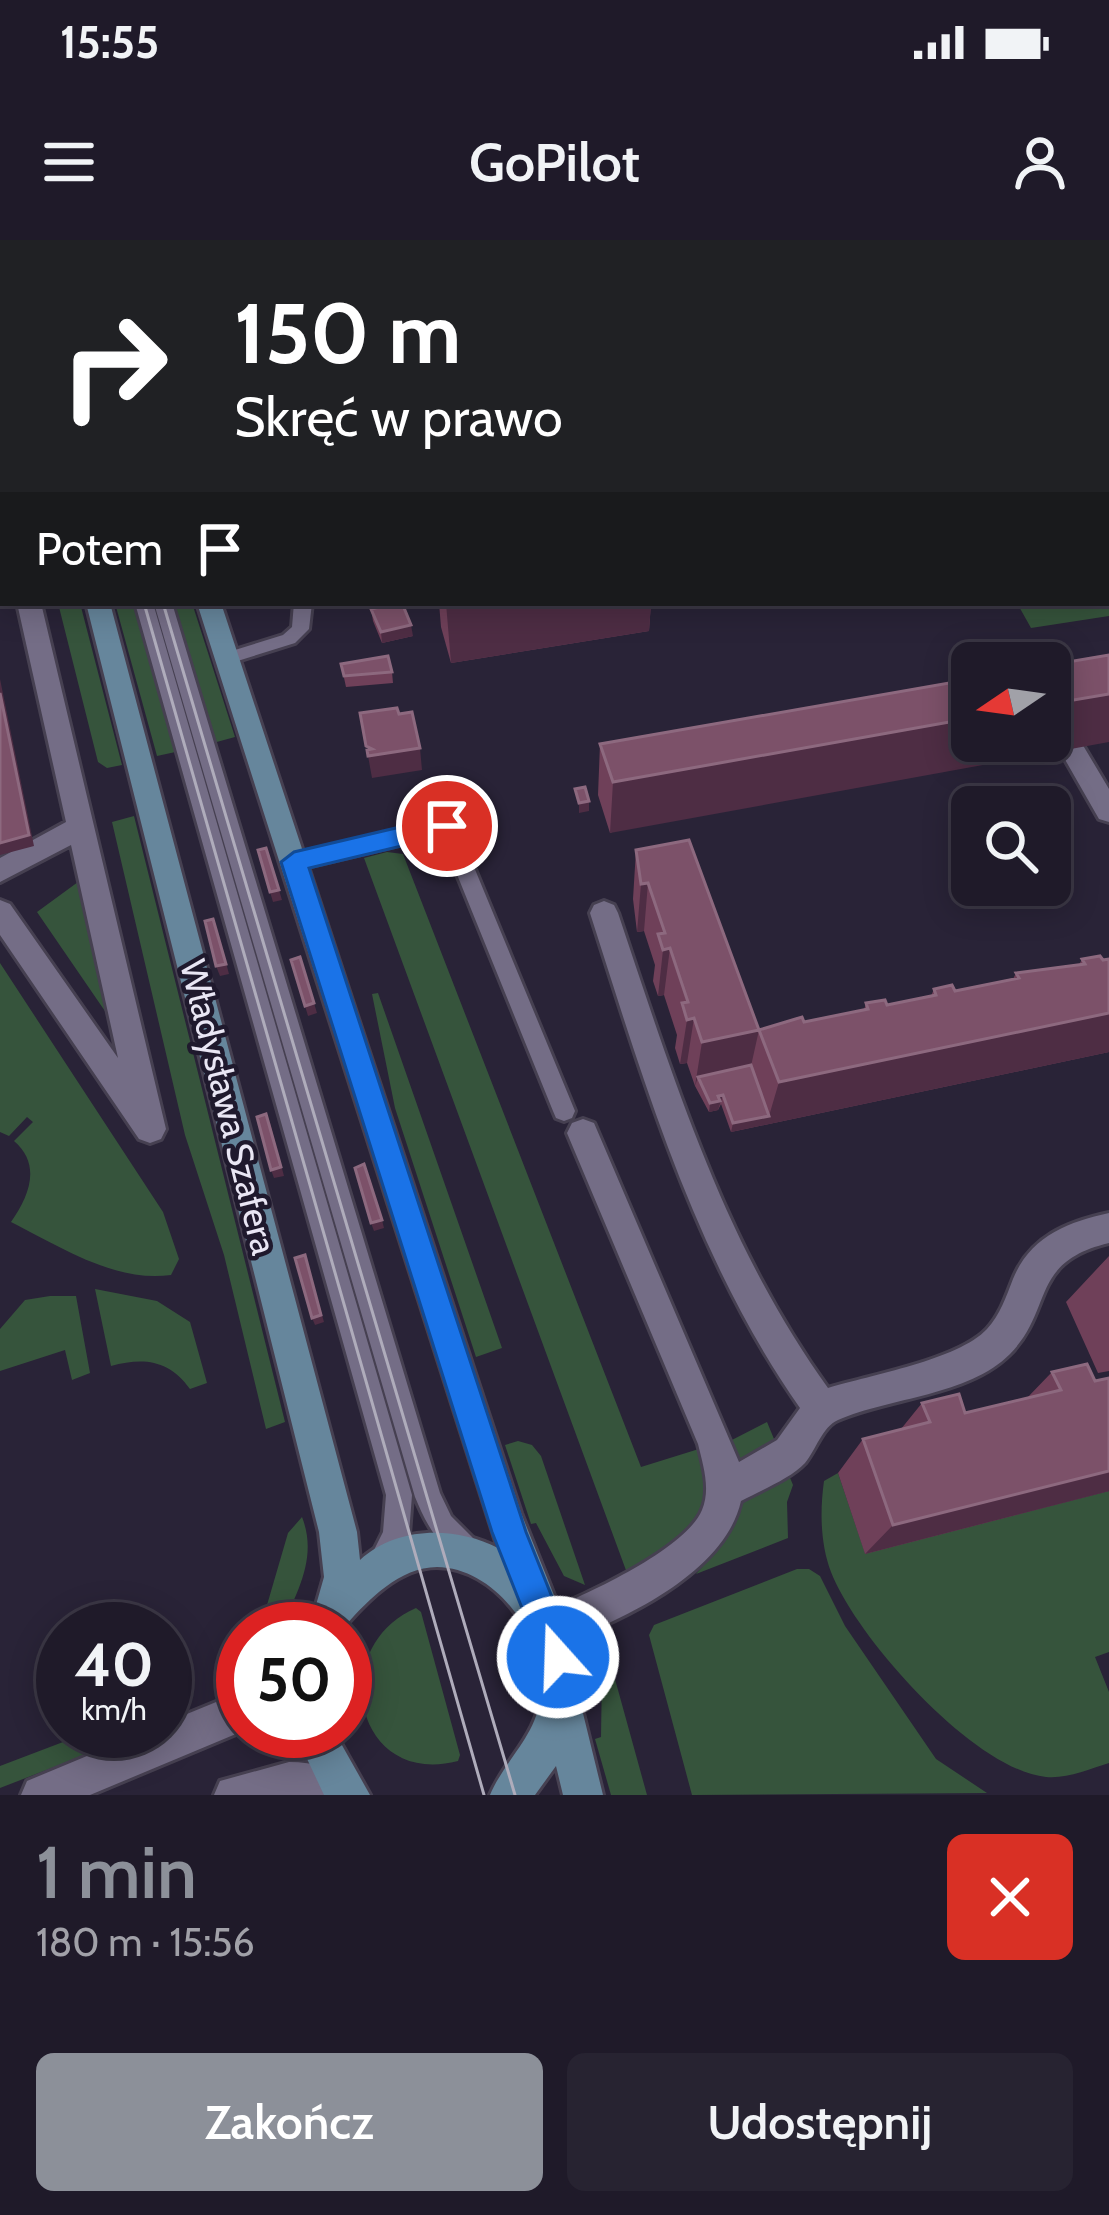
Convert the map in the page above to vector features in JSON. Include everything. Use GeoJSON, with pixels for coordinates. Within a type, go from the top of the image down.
{"type":"FeatureCollection","features":[{"type":"Feature","properties":{"kind":"main road","name":"Władysława Szafera"},"geometry":{"type":"LineString","coordinates":[[99,606],[338,1532],[343,1577],[334,1602]]}},
{"type":"Feature","properties":{"kind":"main road"},"geometry":{"type":"LineString","coordinates":[[210,606],[509,1532],[547,1620],[583,1795]]}},
{"type":"Feature","properties":{"kind":"main road"},"geometry":{"type":"LineString","coordinates":[[343,1602],[365,1576],[414,1552],[443,1550],[476,1555],[513,1576],[547,1620]]}},
{"type":"Feature","properties":{"kind":"main road"},"geometry":{"type":"LineString","coordinates":[[510,1795],[542,1755],[560,1690]]}},
{"type":"Feature","properties":{"kind":"main road"},"geometry":{"type":"LineString","coordinates":[[325,1758],[347,1795]]}},
{"type":"Feature","properties":{"kind":"street"},"geometry":{"type":"LineString","coordinates":[[0,912],[150,1129],[30,606]]}},
{"type":"Feature","properties":{"kind":"street"},"geometry":{"type":"LineString","coordinates":[[1072,749],[1109,812]]}},
{"type":"Feature","properties":{"kind":"street"},"geometry":{"type":"LineString","coordinates":[[0,872],[81,827]]}},
{"type":"Feature","properties":{"kind":"street"},"geometry":{"type":"LineString","coordinates":[[604,913],[707,1217],[745,1299],[780,1356],[821,1408]]}},
{"type":"Feature","properties":{"kind":"street"},"geometry":{"type":"LineString","coordinates":[[547,1620],[695,1551],[714,1528],[726,1489],[716,1444],[573,1122]]}},
{"type":"Feature","properties":{"kind":"street"},"geometry":{"type":"LineString","coordinates":[[726,1489],[790,1453],[821,1408],[976,1359],[999,1341],[1016,1316],[1030,1279],[1049,1254],[1075,1235],[1109,1228]]}},
{"type":"Feature","properties":{"kind":"street"},"geometry":{"type":"LineString","coordinates":[[41,1795],[216,1723]]}},
{"type":"Feature","properties":{"kind":"street"},"geometry":{"type":"LineString","coordinates":[[234,1795],[295,1781],[320,1784],[347,1795]]}},
{"type":"Feature","properties":{"kind":"lane"},"geometry":{"type":"LineString","coordinates":[[145,606],[398,1495],[400,1517],[394,1543],[365,1576]]}},
{"type":"Feature","properties":{"kind":"lane"},"geometry":{"type":"LineString","coordinates":[[164,606],[428,1497],[447,1532],[476,1555]]}},
{"type":"Feature","properties":{"kind":"lane"},"geometry":{"type":"LineString","coordinates":[[228,658],[289,639],[300,629],[303,606]]}},
{"type":"Feature","properties":{"kind":"lane"},"geometry":{"type":"LineString","coordinates":[[294,862],[447,826],[573,1122]]}},
{"type":"Feature","properties":{"kind":"lane"},"geometry":{"type":"LineString","coordinates":[[532,1795],[542,1755]]}},
{"type":"Feature","properties":{"kind":"green space"},"geometry":{"type":"Polygon","coordinates":[[[59,606],[81,606],[122,765],[107,768],[98,762],[59,606]]]}},
{"type":"Feature","properties":{"kind":"green space"},"geometry":{"type":"Polygon","coordinates":[[[116,606],[138,606],[180,751],[157,756],[116,606]]]}},
{"type":"Feature","properties":{"kind":"green space"},"geometry":{"type":"Polygon","coordinates":[[[171,606],[193,606],[235,737],[213,743],[171,606]]]}},
{"type":"Feature","properties":{"kind":"green space"},"geometry":{"type":"Polygon","coordinates":[[[1019,606],[1109,606],[1109,616],[1031,628],[1019,606]]]}},
{"type":"Feature","properties":{"kind":"green space"},"geometry":{"type":"Polygon","coordinates":[[[134,816],[285,1422],[266,1429],[224,1255],[185,1135],[112,822],[134,816]]]}},
{"type":"Feature","properties":{"kind":"green space"},"geometry":{"type":"Polygon","coordinates":[[[387,852],[403,854],[641,1467],[702,1448],[709,1494],[695,1526],[627,1573],[364,858],[387,852]]]}},
{"type":"Feature","properties":{"kind":"green space"},"geometry":{"type":"Polygon","coordinates":[[[78,882],[109,1017],[37,912],[78,882]]]}},
{"type":"Feature","properties":{"kind":"green space"},"geometry":{"type":"Polygon","coordinates":[[[0,963],[163,1212],[179,1259],[171,1275],[108,1268],[11,1222],[30,1181],[28,1160],[14,1141],[33,1122],[27,1117],[9,1136],[0,1132],[0,963]]]}},
{"type":"Feature","properties":{"kind":"green space"},"geometry":{"type":"Polygon","coordinates":[[[378,993],[502,1348],[476,1357],[395,1108],[372,994],[378,993]]]}},
{"type":"Feature","properties":{"kind":"green space"},"geometry":{"type":"Polygon","coordinates":[[[95,1289],[157,1301],[190,1322],[207,1383],[190,1389],[155,1363],[111,1366],[95,1289]]]}},
{"type":"Feature","properties":{"kind":"green space"},"geometry":{"type":"Polygon","coordinates":[[[76,1296],[90,1373],[72,1380],[65,1350],[0,1371],[0,1329],[25,1300],[76,1296]]]}},
{"type":"Feature","properties":{"kind":"green space"},"geometry":{"type":"Polygon","coordinates":[[[767,1422],[793,1485],[787,1502],[788,1538],[696,1574],[723,1541],[734,1513],[728,1442],[767,1422]]]}},
{"type":"Feature","properties":{"kind":"green space"},"geometry":{"type":"Polygon","coordinates":[[[518,1441],[532,1445],[541,1456],[585,1585],[564,1576],[536,1523],[531,1524],[505,1445],[518,1441]]]}},
{"type":"Feature","properties":{"kind":"green space"},"geometry":{"type":"Polygon","coordinates":[[[838,1473],[865,1553],[1109,1491],[1109,1652],[1095,1657],[1109,1692],[1109,1763],[1054,1777],[1017,1769],[953,1726],[891,1664],[844,1599],[827,1561],[824,1481],[838,1473]]]}},
{"type":"Feature","properties":{"kind":"green space"},"geometry":{"type":"Polygon","coordinates":[[[302,1517],[307,1561],[293,1602],[268,1602],[288,1533],[302,1517]]]}},
{"type":"Feature","properties":{"kind":"green space"},"geometry":{"type":"Polygon","coordinates":[[[797,1569],[820,1576],[845,1626],[936,1759],[987,1793],[692,1795],[649,1635],[654,1625],[797,1569]]]}},
{"type":"Feature","properties":{"kind":"green space"},"geometry":{"type":"Polygon","coordinates":[[[416,1608],[421,1612],[458,1761],[423,1764],[395,1754],[375,1735],[372,1649],[388,1627],[416,1608]]]}},
{"type":"Feature","properties":{"kind":"green space"},"geometry":{"type":"Polygon","coordinates":[[[602,1632],[647,1795],[611,1795],[595,1739],[601,1737],[602,1670],[595,1653],[602,1632]]]}},
{"type":"Feature","properties":{"kind":"green space"},"geometry":{"type":"Polygon","coordinates":[[[36,1752],[36,1758],[77,1758],[0,1788],[0,1766],[36,1752]]]}},
{"type":"Feature","properties":{"kind":"building"},"geometry":{"type":"Polygon","coordinates":[[[403,606],[411,625],[381,632],[371,609],[403,606]]]}},
{"type":"Feature","properties":{"kind":"building"},"geometry":{"type":"Polygon","coordinates":[[[1109,655],[1109,694],[1071,700],[1071,661],[1109,655]]]}},
{"type":"Feature","properties":{"kind":"building"},"geometry":{"type":"Polygon","coordinates":[[[388,656],[392,672],[344,676],[341,664],[388,656]]]}},
{"type":"Feature","properties":{"kind":"building"},"geometry":{"type":"Polygon","coordinates":[[[951,683],[951,722],[613,782],[600,744],[951,683]]]}},
{"type":"Feature","properties":{"kind":"building"},"geometry":{"type":"Polygon","coordinates":[[[0,693],[29,835],[0,843],[0,693]]]}},
{"type":"Feature","properties":{"kind":"building"},"geometry":{"type":"Polygon","coordinates":[[[397,708],[399,714],[412,712],[420,748],[368,756],[367,750],[372,749],[366,746],[360,713],[397,708]]]}},
{"type":"Feature","properties":{"kind":"building"},"geometry":{"type":"Polygon","coordinates":[[[585,787],[589,801],[579,803],[575,789],[585,787]]]}},
{"type":"Feature","properties":{"kind":"building"},"geometry":{"type":"Polygon","coordinates":[[[689,840],[759,1030],[702,1042],[694,1018],[687,1020],[682,1003],[688,1002],[670,948],[663,950],[658,934],[665,933],[648,883],[641,884],[636,850],[689,840]]]}},
{"type":"Feature","properties":{"kind":"building"},"geometry":{"type":"Polygon","coordinates":[[[266,848],[279,890],[270,892],[258,850],[266,848]]]}},
{"type":"Feature","properties":{"kind":"building"},"geometry":{"type":"Polygon","coordinates":[[[213,919],[226,964],[216,966],[205,921],[213,919]]]}},
{"type":"Feature","properties":{"kind":"building"},"geometry":{"type":"Polygon","coordinates":[[[300,957],[314,1003],[305,1006],[291,960],[300,957]]]}},
{"type":"Feature","properties":{"kind":"building"},"geometry":{"type":"Polygon","coordinates":[[[1082,959],[1109,959],[1109,1013],[779,1082],[759,1030],[802,1017],[804,1022],[868,1009],[866,1003],[885,1000],[887,1005],[936,995],[934,989],[952,985],[955,991],[1019,978],[1016,973],[1085,964],[1082,959]]]}},
{"type":"Feature","properties":{"kind":"building"},"geometry":{"type":"Polygon","coordinates":[[[751,1065],[769,1116],[733,1123],[723,1095],[710,1103],[698,1077],[751,1065]]]}},
{"type":"Feature","properties":{"kind":"building"},"geometry":{"type":"Polygon","coordinates":[[[266,1114],[281,1167],[271,1170],[257,1117],[266,1114]]]}},
{"type":"Feature","properties":{"kind":"building"},"geometry":{"type":"Polygon","coordinates":[[[364,1164],[382,1220],[371,1223],[355,1168],[364,1164]]]}},
{"type":"Feature","properties":{"kind":"building"},"geometry":{"type":"Polygon","coordinates":[[[305,1255],[321,1315],[312,1318],[295,1258],[305,1255]]]}},
{"type":"Feature","properties":{"kind":"building"},"geometry":{"type":"Polygon","coordinates":[[[1087,1364],[1095,1381],[1109,1378],[1109,1471],[893,1525],[863,1439],[930,1422],[922,1403],[959,1394],[965,1413],[1061,1390],[1052,1372],[1087,1364]]]}},
{"type":"Feature","properties":{"kind":"tram line"},"geometry":{"type":"LineString","coordinates":[[145,606],[484,1795]]}},
{"type":"Feature","properties":{"kind":"tram line"},"geometry":{"type":"LineString","coordinates":[[164,606],[515,1795]]}},
{"type":"Feature","properties":{"kind":"route"},"geometry":{"type":"LineString","coordinates":[[447,826],[294,862],[509,1532],[558,1657]]}}]}
